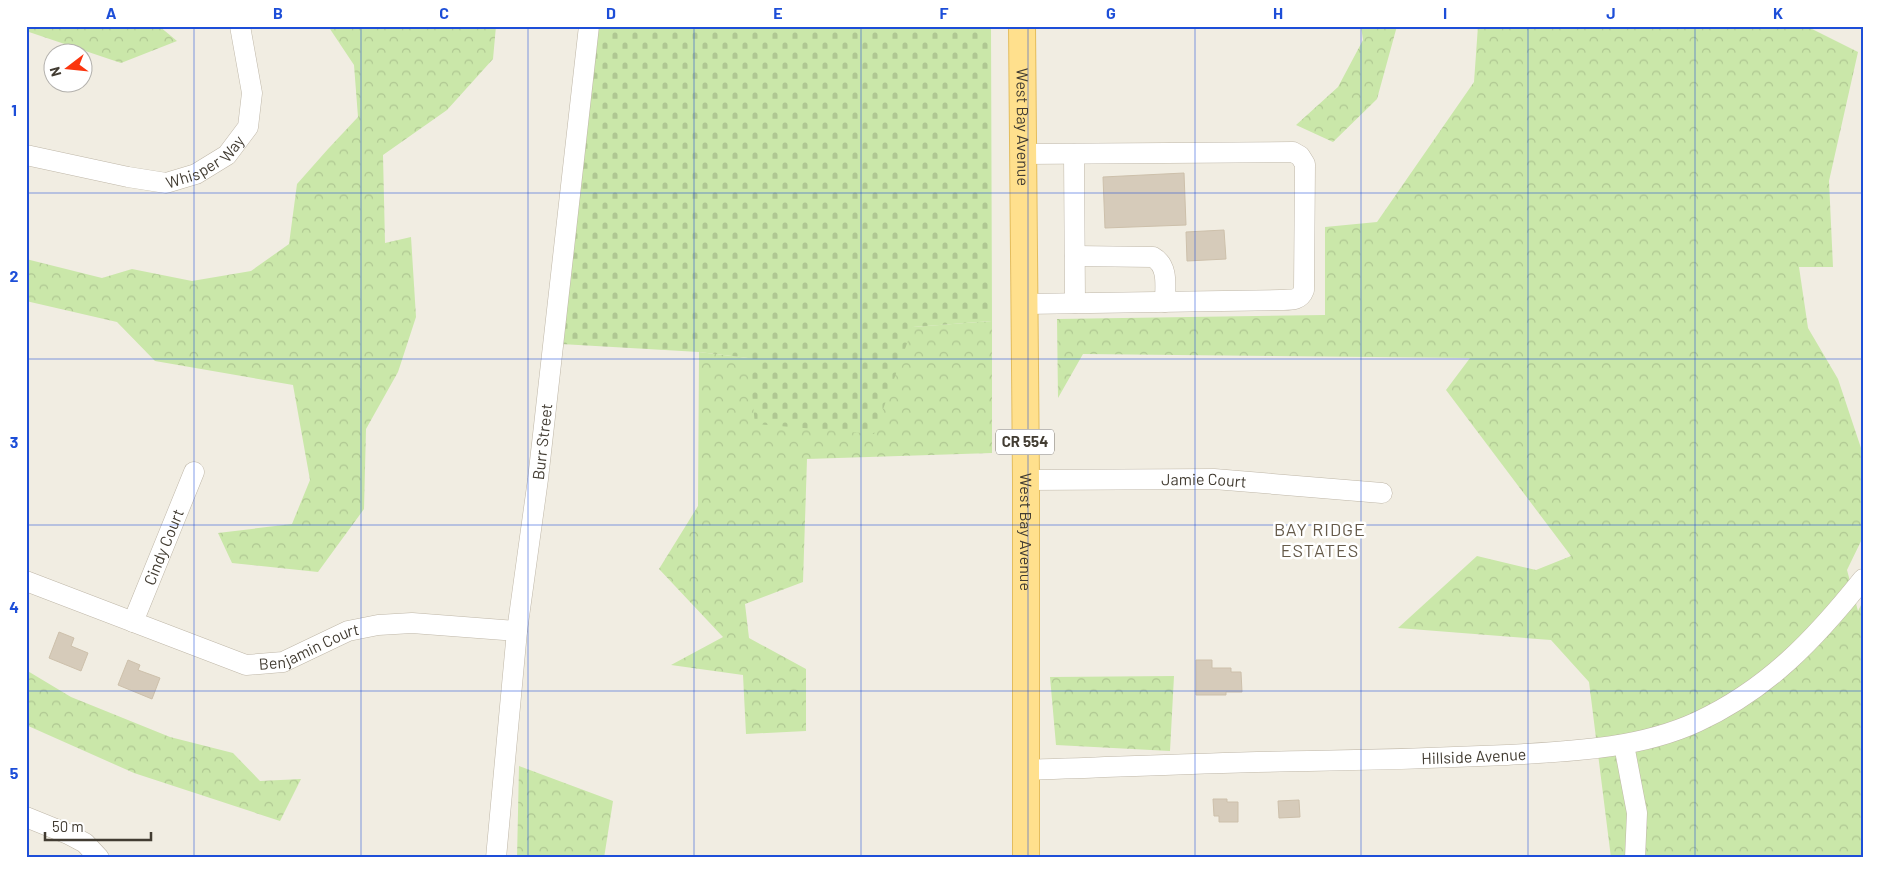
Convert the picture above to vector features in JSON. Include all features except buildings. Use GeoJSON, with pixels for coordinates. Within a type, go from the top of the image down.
{"type":"FeatureCollection","features":[{"type":"Feature","properties":{"kind":"main road","name":"West Bay Avenue"},"geometry":{"type":"LineString","coordinates":[[1022,26],[1026,480],[1026,858]]}},
{"type":"Feature","properties":{"kind":"street","name":"Whisper Way"},"geometry":{"type":"LineString","coordinates":[[26,155],[128,177],[166,183],[196,174],[227,155],[248,127],[252,93],[240,26]]}},
{"type":"Feature","properties":{"kind":"street","name":"Burr Street"},"geometry":{"type":"LineString","coordinates":[[496,858],[517,632],[538,479],[589,26]]}},
{"type":"Feature","properties":{"kind":"street"},"geometry":{"type":"LineString","coordinates":[[1024,154],[1293,152],[1300,156],[1305,164],[1306,197],[1304,290],[1302,296],[1293,300],[1025,304]]}},
{"type":"Feature","properties":{"kind":"street"},"geometry":{"type":"LineString","coordinates":[[1074,154],[1075,303]]}},
{"type":"Feature","properties":{"kind":"street"},"geometry":{"type":"LineString","coordinates":[[1075,256],[1154,257],[1159,260],[1164,268],[1165,302]]}},
{"type":"Feature","properties":{"kind":"street","name":"Cindy Court"},"geometry":{"type":"LineString","coordinates":[[133,622],[194,472]]}},
{"type":"Feature","properties":{"kind":"street","name":"Jamie Court"},"geometry":{"type":"LineString","coordinates":[[1026,480],[1214,479],[1382,493]]}},
{"type":"Feature","properties":{"kind":"street","name":"Hillside Avenue"},"geometry":{"type":"LineString","coordinates":[[1025,770],[1242,762],[1405,760],[1581,750],[1624,745],[1660,736],[1696,722],[1728,706],[1752,690],[1796,655],[1829,621],[1863,579]]}},
{"type":"Feature","properties":{"kind":"street","name":"Benjamin Court"},"geometry":{"type":"LineString","coordinates":[[26,581],[246,665],[284,662],[348,631],[378,625],[412,623],[517,632]]}},
{"type":"Feature","properties":{"kind":"street"},"geometry":{"type":"LineString","coordinates":[[1624,745],[1637,813],[1635,858]]}},
{"type":"Feature","properties":{"kind":"street"},"geometry":{"type":"LineString","coordinates":[[26,817],[86,843],[98,858]]}},
{"type":"Feature","properties":{"kind":"green space"},"geometry":{"type":"Polygon","coordinates":[[[26,26],[159,26],[177,41],[121,63],[92,53],[92,42],[59,42],[26,31],[26,26]]]}},
{"type":"Feature","properties":{"kind":"green space"},"geometry":{"type":"Polygon","coordinates":[[[328,26],[496,26],[493,59],[447,110],[383,155],[385,243],[411,237],[416,317],[398,372],[366,429],[364,509],[318,572],[232,563],[218,533],[292,524],[310,480],[293,385],[155,361],[117,322],[26,301],[26,259],[102,278],[132,269],[192,281],[251,271],[289,244],[297,184],[358,117],[354,65],[328,26]]]}},
{"type":"Feature","properties":{"kind":"green space"},"geometry":{"type":"Polygon","coordinates":[[[595,26],[991,26],[992,321],[913,327],[874,434],[755,424],[748,358],[699,352],[561,344],[595,26]]]}},
{"type":"Feature","properties":{"kind":"green space"},"geometry":{"type":"Polygon","coordinates":[[[1361,26],[1397,26],[1377,99],[1333,142],[1296,125],[1338,87],[1363,40],[1361,26]]]}},
{"type":"Feature","properties":{"kind":"green space"},"geometry":{"type":"Polygon","coordinates":[[[1478,26],[1806,26],[1858,52],[1829,181],[1833,267],[1799,267],[1808,328],[1838,379],[1863,454],[1863,537],[1847,570],[1858,611],[1863,601],[1863,858],[1611,858],[1589,682],[1551,640],[1398,628],[1477,556],[1536,570],[1571,556],[1446,390],[1470,358],[1083,354],[1058,398],[1057,319],[1325,315],[1325,227],[1377,222],[1474,82],[1478,26]]]}},
{"type":"Feature","properties":{"kind":"green space"},"geometry":{"type":"Polygon","coordinates":[[[992,321],[992,453],[807,459],[803,582],[745,604],[749,638],[806,669],[806,731],[746,734],[743,675],[671,665],[723,637],[659,569],[698,506],[699,352],[748,358],[913,327],[992,321]]]}},
{"type":"Feature","properties":{"kind":"green space"},"geometry":{"type":"Polygon","coordinates":[[[26,670],[71,697],[170,737],[233,753],[260,781],[301,779],[280,821],[134,773],[26,725],[26,670]]]}},
{"type":"Feature","properties":{"kind":"green space"},"geometry":{"type":"Polygon","coordinates":[[[1174,676],[1170,751],[1056,745],[1050,677],[1174,676]]]}},
{"type":"Feature","properties":{"kind":"green space"},"geometry":{"type":"Polygon","coordinates":[[[519,766],[613,801],[604,858],[517,858],[519,766]]]}},
{"type":"Feature","properties":{"kind":"district","name":"BAY RIDGE ESTATES"},"geometry":{"type":"Point","coordinates":[1320,540]}}]}
